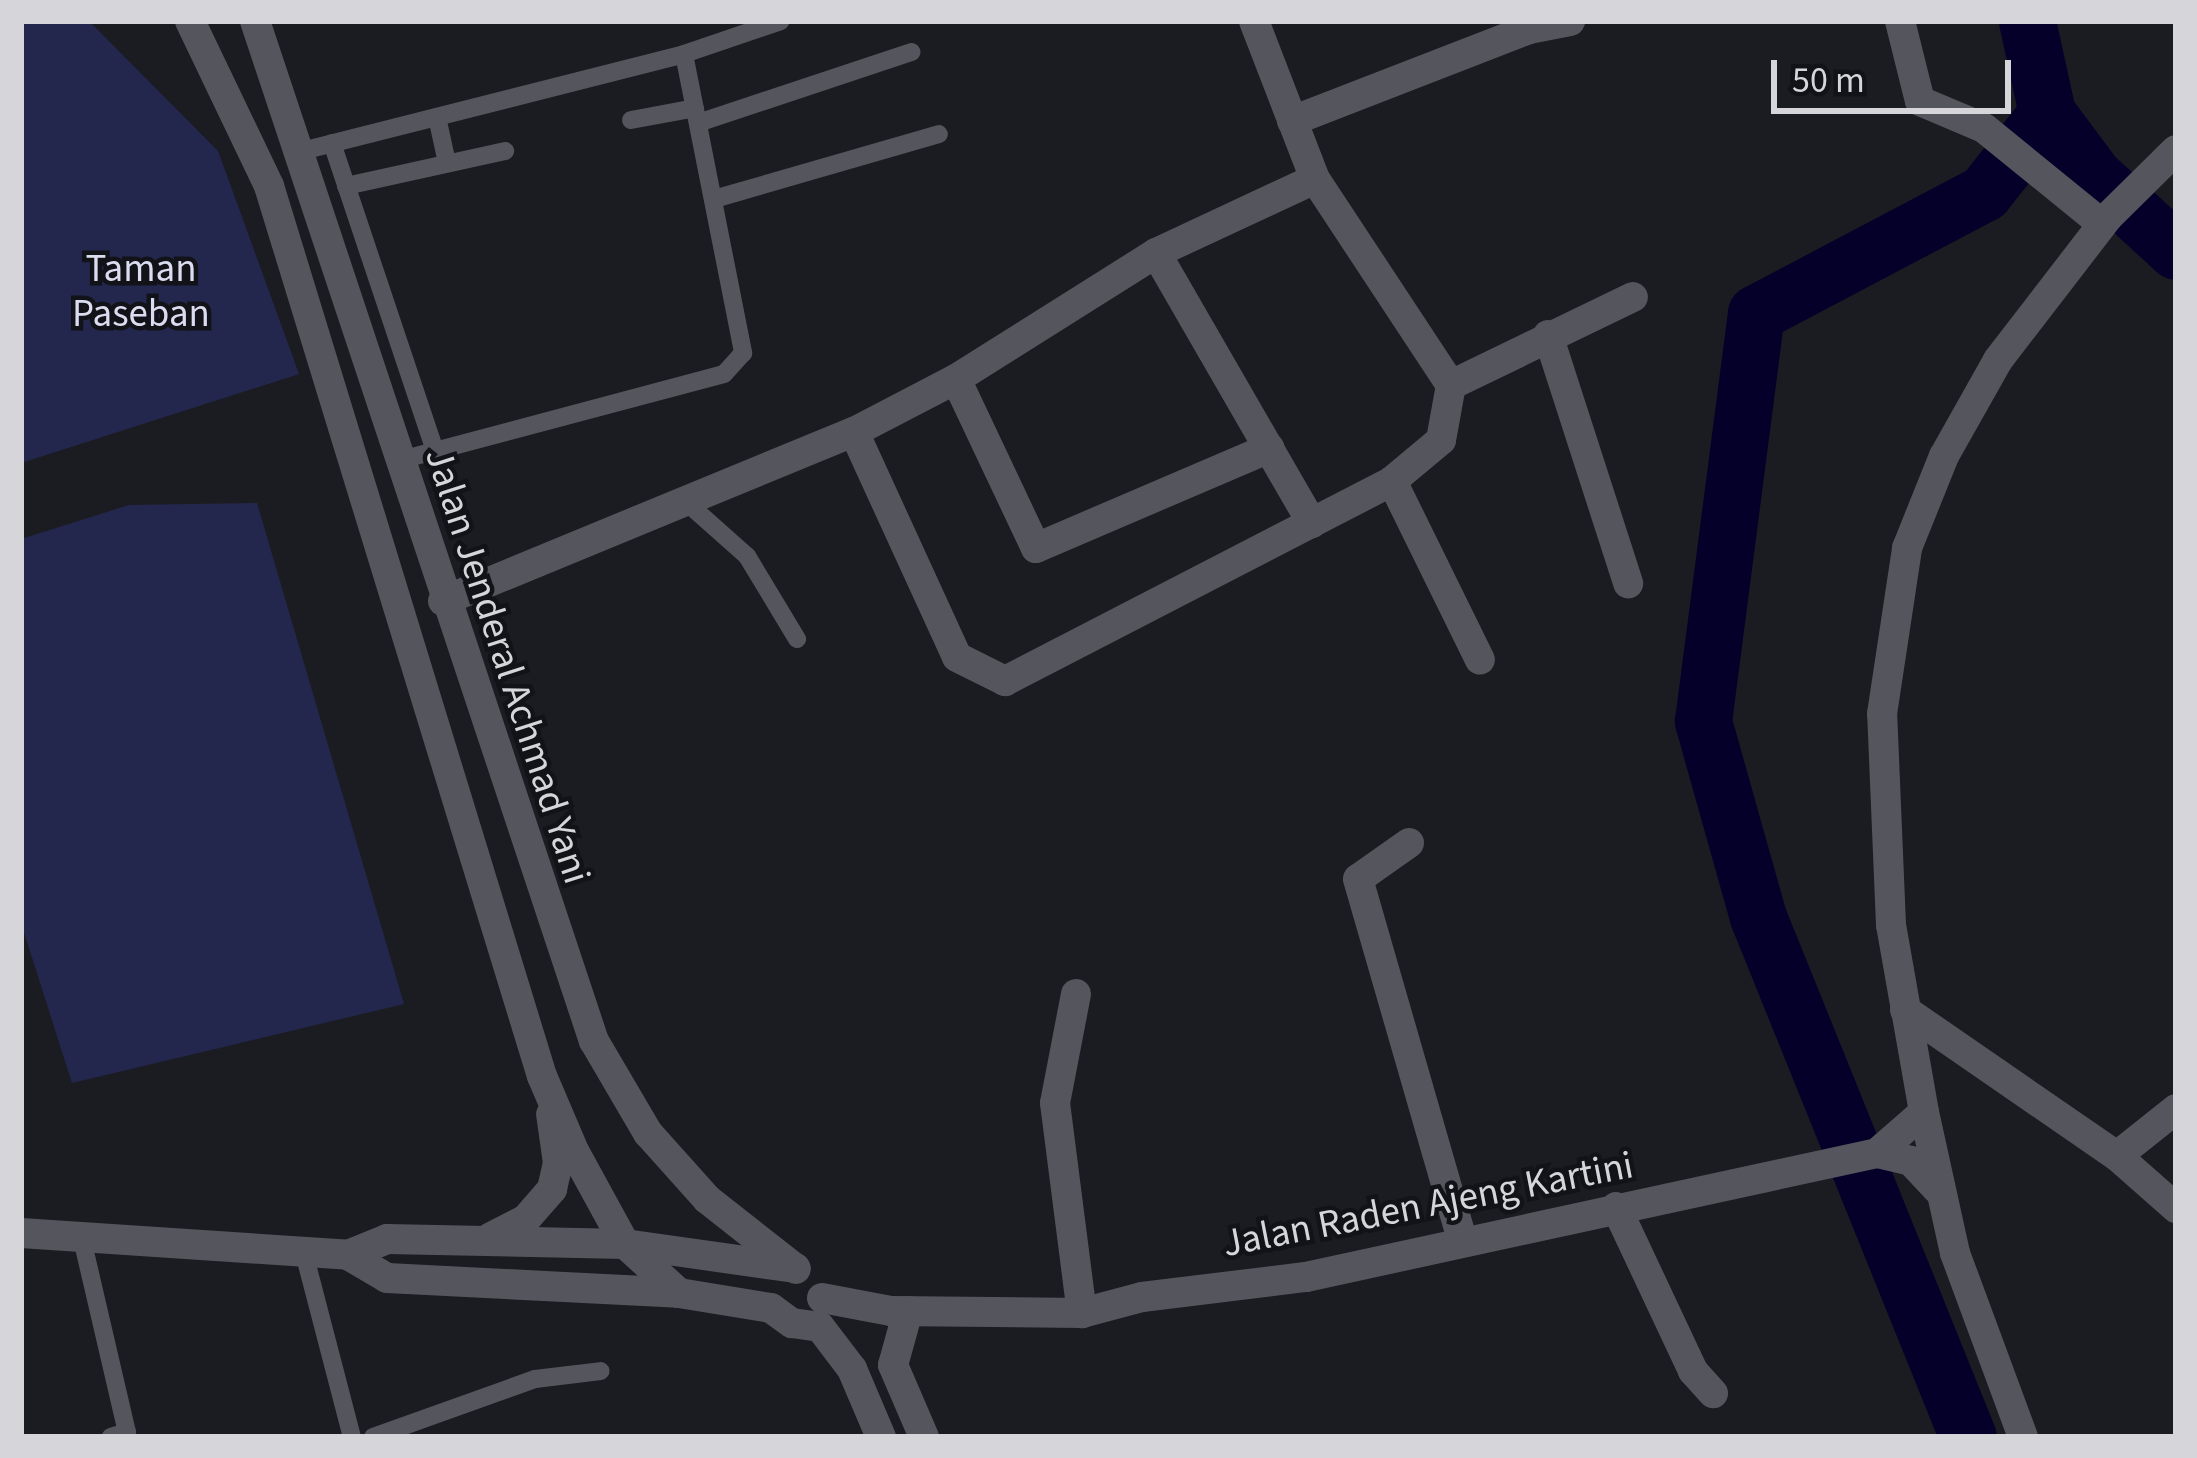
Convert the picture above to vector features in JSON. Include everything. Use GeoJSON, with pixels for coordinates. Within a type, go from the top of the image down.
{"type":"FeatureCollection","features":[{"type":"Feature","properties":{"kind":"street"},"geometry":{"type":"LineString","coordinates":[[190,21],[269,185],[542,1076],[557,1149],[552,1189],[526,1219],[486,1240]]}},
{"type":"Feature","properties":{"kind":"street","name":"Jalan Jenderal Achmad Yani"},"geometry":{"type":"LineString","coordinates":[[255,21],[317,147],[400,460],[565,971],[618,1088],[706,1198],[796,1269]]}},
{"type":"Feature","properties":{"kind":"street"},"geometry":{"type":"LineString","coordinates":[[854,432],[957,658],[999,682],[1392,481],[1441,440],[1451,385],[1316,179],[1254,21]]}},
{"type":"Feature","properties":{"kind":"street"},"geometry":{"type":"LineString","coordinates":[[1292,121],[1528,28],[1570,21]]}},
{"type":"Feature","properties":{"kind":"street"},"geometry":{"type":"LineString","coordinates":[[1900,21],[1920,101],[1999,140],[2105,220]]}},
{"type":"Feature","properties":{"kind":"street"},"geometry":{"type":"LineString","coordinates":[[2023,1437],[1940,1193],[1924,1112],[1891,925],[1882,714],[1907,548],[1944,456],[1998,360],[2105,220],[2167,155]]}},
{"type":"Feature","properties":{"kind":"street"},"geometry":{"type":"LineString","coordinates":[[443,601],[854,432],[956,379],[1156,253],[1316,179]]}},
{"type":"Feature","properties":{"kind":"street"},"geometry":{"type":"LineString","coordinates":[[1156,253],[1312,524]]}},
{"type":"Feature","properties":{"kind":"street"},"geometry":{"type":"LineString","coordinates":[[1451,385],[1634,297]]}},
{"type":"Feature","properties":{"kind":"street"},"geometry":{"type":"LineString","coordinates":[[1548,335],[1628,583]]}},
{"type":"Feature","properties":{"kind":"street"},"geometry":{"type":"LineString","coordinates":[[956,379],[1036,548],[1269,448]]}},
{"type":"Feature","properties":{"kind":"street"},"geometry":{"type":"LineString","coordinates":[[1392,481],[1480,660]]}},
{"type":"Feature","properties":{"kind":"street"},"geometry":{"type":"LineString","coordinates":[[1409,843],[1358,879],[1462,1240]]}},
{"type":"Feature","properties":{"kind":"street"},"geometry":{"type":"LineString","coordinates":[[1076,994],[1055,1103],[1082,1313]]}},
{"type":"Feature","properties":{"kind":"street"},"geometry":{"type":"LineString","coordinates":[[1905,1010],[2116,1156],[2176,1208]]}},
{"type":"Feature","properties":{"kind":"street"},"geometry":{"type":"LineString","coordinates":[[542,1076],[625,1244],[679,1293]]}},
{"type":"Feature","properties":{"kind":"street"},"geometry":{"type":"LineString","coordinates":[[2116,1156],[2176,1109]]}},
{"type":"Feature","properties":{"kind":"street"},"geometry":{"type":"LineString","coordinates":[[1873,1154],[1924,1112]]}},
{"type":"Feature","properties":{"kind":"street"},"geometry":{"type":"LineString","coordinates":[[1873,1154],[1911,1161],[1940,1193]]}},
{"type":"Feature","properties":{"kind":"street","name":"Jalan Raden Ajeng Kartini"},"geometry":{"type":"LineString","coordinates":[[814,1309],[1082,1313],[1142,1297],[1306,1277],[1873,1154]]}},
{"type":"Feature","properties":{"kind":"street"},"geometry":{"type":"LineString","coordinates":[[1616,1207],[1693,1371],[1713,1394]]}},
{"type":"Feature","properties":{"kind":"street"},"geometry":{"type":"LineString","coordinates":[[21,1233],[348,1255],[387,1239],[625,1244],[796,1269],[812,1274],[814,1309],[842,1352],[881,1437]]}},
{"type":"Feature","properties":{"kind":"street"},"geometry":{"type":"LineString","coordinates":[[348,1255],[387,1278],[679,1293],[771,1308],[792,1323],[814,1309]]}},
{"type":"Feature","properties":{"kind":"street"},"geometry":{"type":"LineString","coordinates":[[771,1308],[774,1279],[796,1269]]}},
{"type":"Feature","properties":{"kind":"street"},"geometry":{"type":"LineString","coordinates":[[908,1311],[893,1365],[923,1437]]}},
{"type":"Feature","properties":{"kind":"lane"},"geometry":{"type":"LineString","coordinates":[[435,452],[346,186],[317,147],[684,54],[782,21]]}},
{"type":"Feature","properties":{"kind":"lane"},"geometry":{"type":"LineString","coordinates":[[631,120],[697,116],[911,52]]}},
{"type":"Feature","properties":{"kind":"lane"},"geometry":{"type":"LineString","coordinates":[[400,460],[724,374],[746,344],[684,54]]}},
{"type":"Feature","properties":{"kind":"lane"},"geometry":{"type":"LineString","coordinates":[[437,117],[447,163]]}},
{"type":"Feature","properties":{"kind":"lane"},"geometry":{"type":"LineString","coordinates":[[714,199],[939,134]]}},
{"type":"Feature","properties":{"kind":"lane"},"geometry":{"type":"LineString","coordinates":[[346,186],[505,151]]}},
{"type":"Feature","properties":{"kind":"lane"},"geometry":{"type":"LineString","coordinates":[[685,501],[747,556],[797,639]]}},
{"type":"Feature","properties":{"kind":"lane"},"geometry":{"type":"LineString","coordinates":[[82,1239],[122,1435]]}},
{"type":"Feature","properties":{"kind":"lane"},"geometry":{"type":"LineString","coordinates":[[304,1253],[352,1437]]}},
{"type":"Feature","properties":{"kind":"lane"},"geometry":{"type":"LineString","coordinates":[[373,1437],[535,1378],[601,1372]]}},
{"type":"Feature","properties":{"kind":"green space","name":"Taman Paseban"},"geometry":{"type":"Polygon","coordinates":[[[21,21],[89,21],[218,151],[299,374],[21,463],[21,21]]]}},
{"type":"Feature","properties":{"kind":"green space"},"geometry":{"type":"Polygon","coordinates":[[[257,503],[404,1004],[72,1083],[21,923],[21,539],[129,505],[257,503]]]}},
{"type":"Feature","properties":{"kind":"waterway"},"geometry":{"type":"LineString","coordinates":[[2027,21],[2047,113],[2094,176],[2176,251]]}},
{"type":"Feature","properties":{"kind":"waterway"},"geometry":{"type":"LineString","coordinates":[[1968,1437],[1758,917],[1703,721],[1756,313],[1984,193],[2047,113]]}}]}
